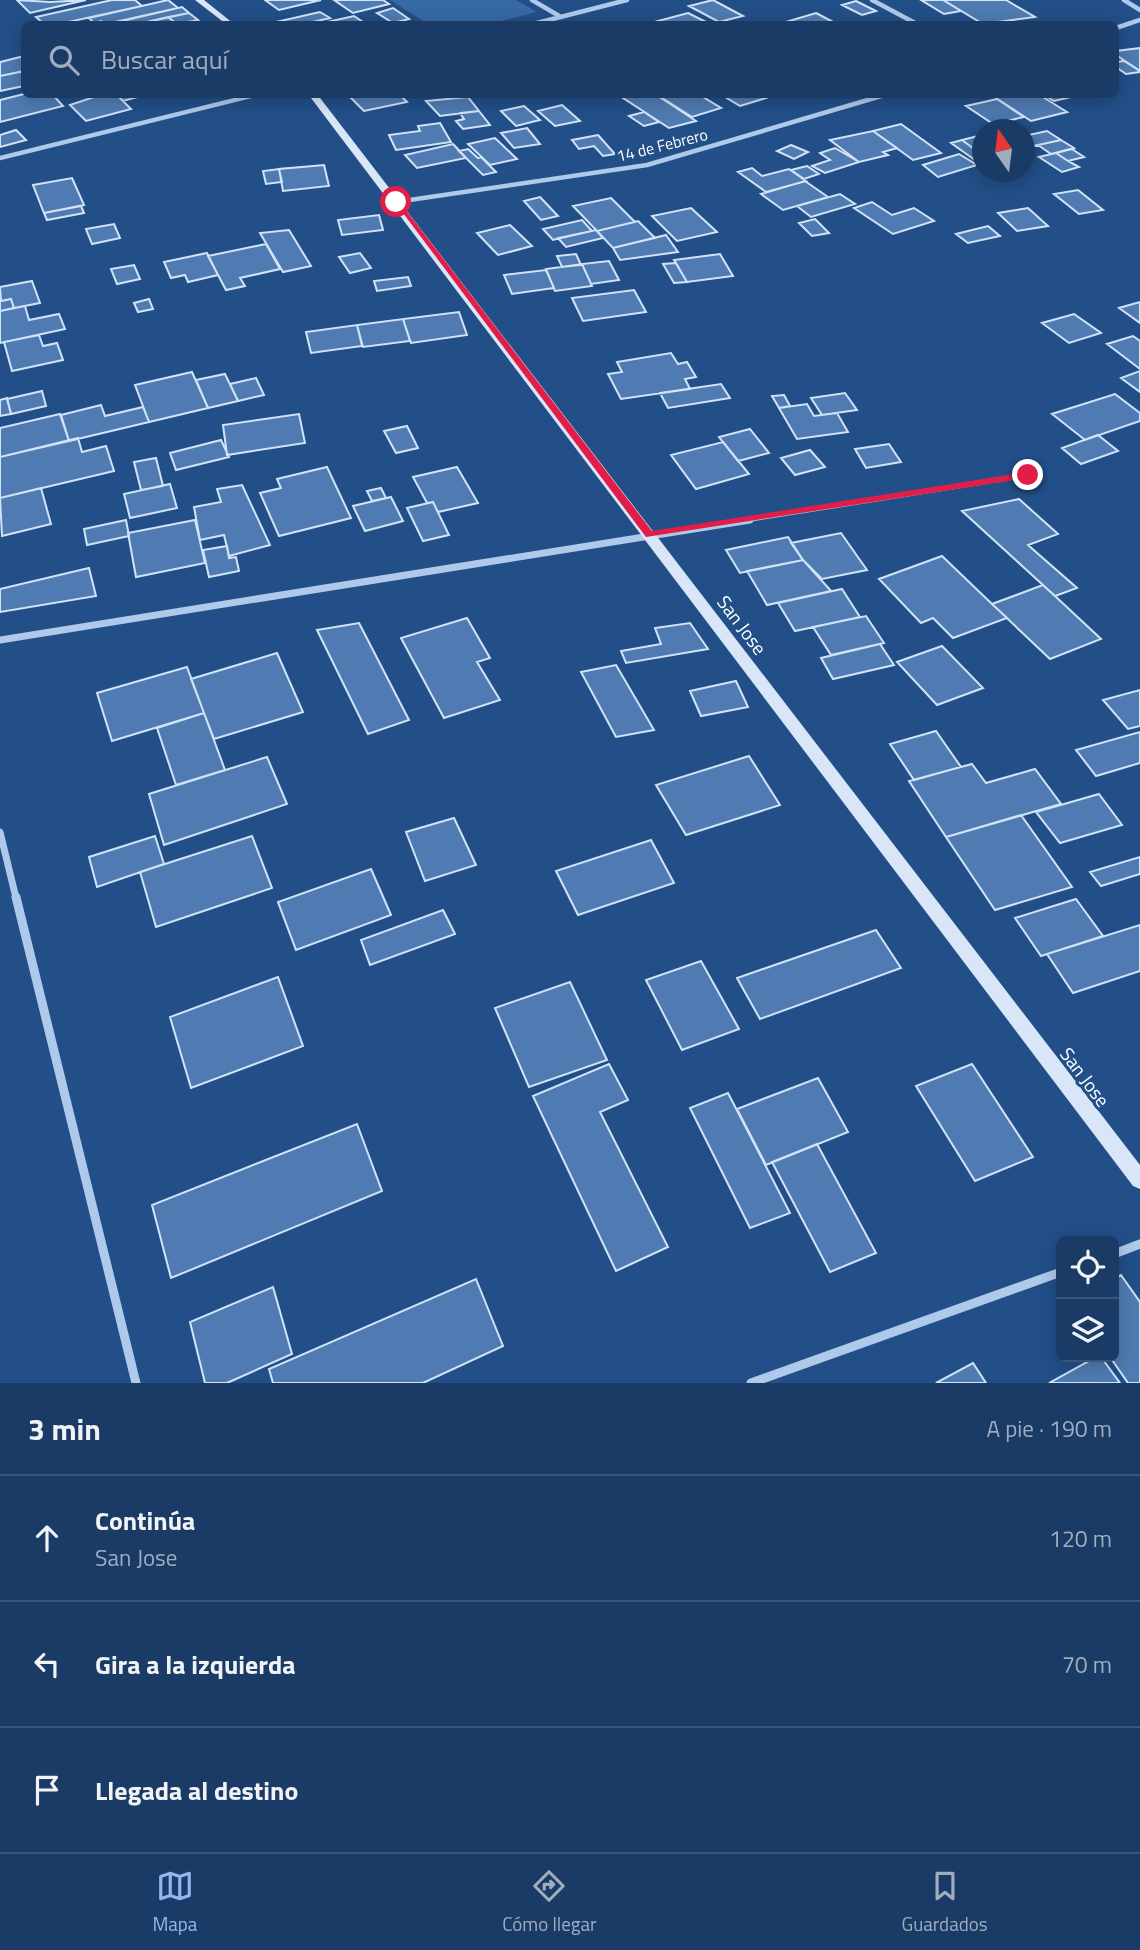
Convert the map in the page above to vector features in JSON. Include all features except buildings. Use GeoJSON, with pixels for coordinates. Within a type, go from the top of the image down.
{"type":"FeatureCollection","features":[{"type":"Feature","properties":{"kind":"street"},"geometry":{"type":"LineString","coordinates":[[199,0],[226,21]]}},
{"type":"Feature","properties":{"kind":"street"},"geometry":{"type":"LineString","coordinates":[[532,0],[561,17]]}},
{"type":"Feature","properties":{"kind":"street"},"geometry":{"type":"LineString","coordinates":[[545,21],[627,0]]}},
{"type":"Feature","properties":{"kind":"street"},"geometry":{"type":"LineString","coordinates":[[872,0],[911,21]]}},
{"type":"Feature","properties":{"kind":"street"},"geometry":{"type":"LineString","coordinates":[[1124,0],[1140,10]]}},
{"type":"Feature","properties":{"kind":"street"},"geometry":{"type":"LineString","coordinates":[[1119,27],[1140,20]]}},
{"type":"Feature","properties":{"kind":"street"},"geometry":{"type":"LineString","coordinates":[[0,158],[243,98]]}},
{"type":"Feature","properties":{"kind":"street","name":"San Jose"},"geometry":{"type":"LineString","coordinates":[[315,98],[1140,1180]]}},
{"type":"Feature","properties":{"kind":"street","name":"14 de Febrero"},"geometry":{"type":"LineString","coordinates":[[396,202],[647,165],[874,98]]}},
{"type":"Feature","properties":{"kind":"street"},"geometry":{"type":"LineString","coordinates":[[0,640],[1028,475]]}},
{"type":"Feature","properties":{"kind":"street"},"geometry":{"type":"LineString","coordinates":[[0,832],[2,850],[136,1383]]}},
{"type":"Feature","properties":{"kind":"street"},"geometry":{"type":"LineString","coordinates":[[1119,1252],[1140,1244]]}},
{"type":"Feature","properties":{"kind":"street"},"geometry":{"type":"LineString","coordinates":[[751,1383],[1056,1274]]}},
{"type":"Feature","properties":{"kind":"shaded area"},"geometry":{"type":"Polygon","coordinates":[[[390,0],[516,0],[537,12],[501,21],[423,21],[390,0]]]}},
{"type":"Feature","properties":{"kind":"route"},"geometry":{"type":"LineString","coordinates":[[396,202],[650,535],[1028,475]]}}]}
